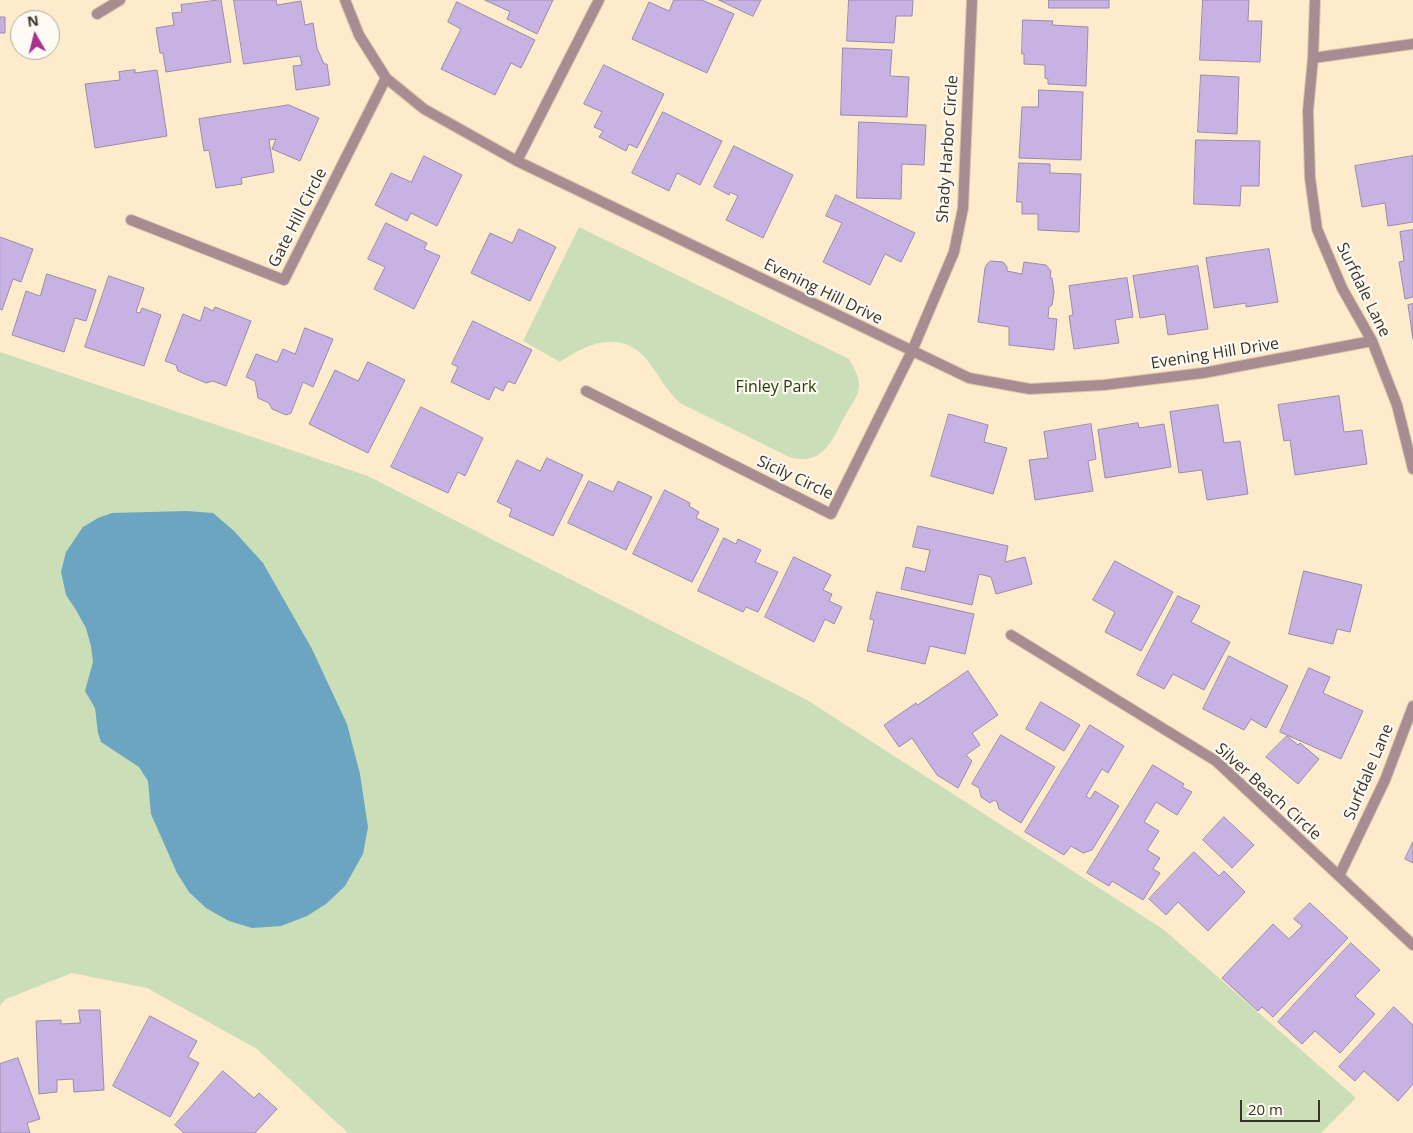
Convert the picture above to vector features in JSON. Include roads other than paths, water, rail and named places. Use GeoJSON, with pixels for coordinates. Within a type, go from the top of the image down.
{"type":"FeatureCollection","features":[{"type":"Feature","properties":{"kind":"street"},"geometry":{"type":"LineString","coordinates":[[97,14],[120,0]]}},
{"type":"Feature","properties":{"kind":"street","name":"Evening Hill Drive"},"geometry":{"type":"LineString","coordinates":[[345,0],[359,35],[386,78],[424,109],[517,161],[969,378],[1030,389],[1104,385],[1203,373],[1372,341]]}},
{"type":"Feature","properties":{"kind":"street"},"geometry":{"type":"LineString","coordinates":[[517,161],[600,0]]}},
{"type":"Feature","properties":{"kind":"street","name":"Shady Harbor Circle"},"geometry":{"type":"LineString","coordinates":[[912,351],[954,252],[963,208],[972,0]]}},
{"type":"Feature","properties":{"kind":"street","name":"Surfdale Lane"},"geometry":{"type":"LineString","coordinates":[[1315,0],[1313,58],[1308,111],[1310,178],[1317,230],[1342,288],[1372,341],[1397,405],[1413,469]]}},
{"type":"Feature","properties":{"kind":"street"},"geometry":{"type":"LineString","coordinates":[[1313,58],[1413,44]]}},
{"type":"Feature","properties":{"kind":"street","name":"Gate Hill Circle"},"geometry":{"type":"LineString","coordinates":[[131,220],[284,280],[386,78]]}},
{"type":"Feature","properties":{"kind":"street","name":"Sicily Circle"},"geometry":{"type":"LineString","coordinates":[[586,391],[830,514],[912,351]]}},
{"type":"Feature","properties":{"kind":"street","name":"Silver Beach Circle"},"geometry":{"type":"LineString","coordinates":[[1012,635],[1216,762],[1413,945]]}},
{"type":"Feature","properties":{"kind":"street","name":"Surfdale Lane"},"geometry":{"type":"LineString","coordinates":[[1339,876],[1385,780],[1413,706]]}},
{"type":"Feature","properties":{"kind":"water"},"geometry":{"type":"Polygon","coordinates":[[[187,511],[213,513],[234,531],[263,563],[312,649],[347,724],[360,774],[368,827],[363,854],[345,886],[326,904],[307,916],[281,926],[252,928],[229,921],[206,908],[189,892],[177,873],[151,814],[148,781],[139,767],[101,742],[95,708],[85,691],[93,662],[91,646],[86,628],[66,595],[61,572],[66,552],[83,527],[98,518],[112,513],[187,511]]]}},
{"type":"Feature","properties":{"kind":"park label","name":"Finley Park"},"geometry":{"type":"Point","coordinates":[776,387]}}]}
